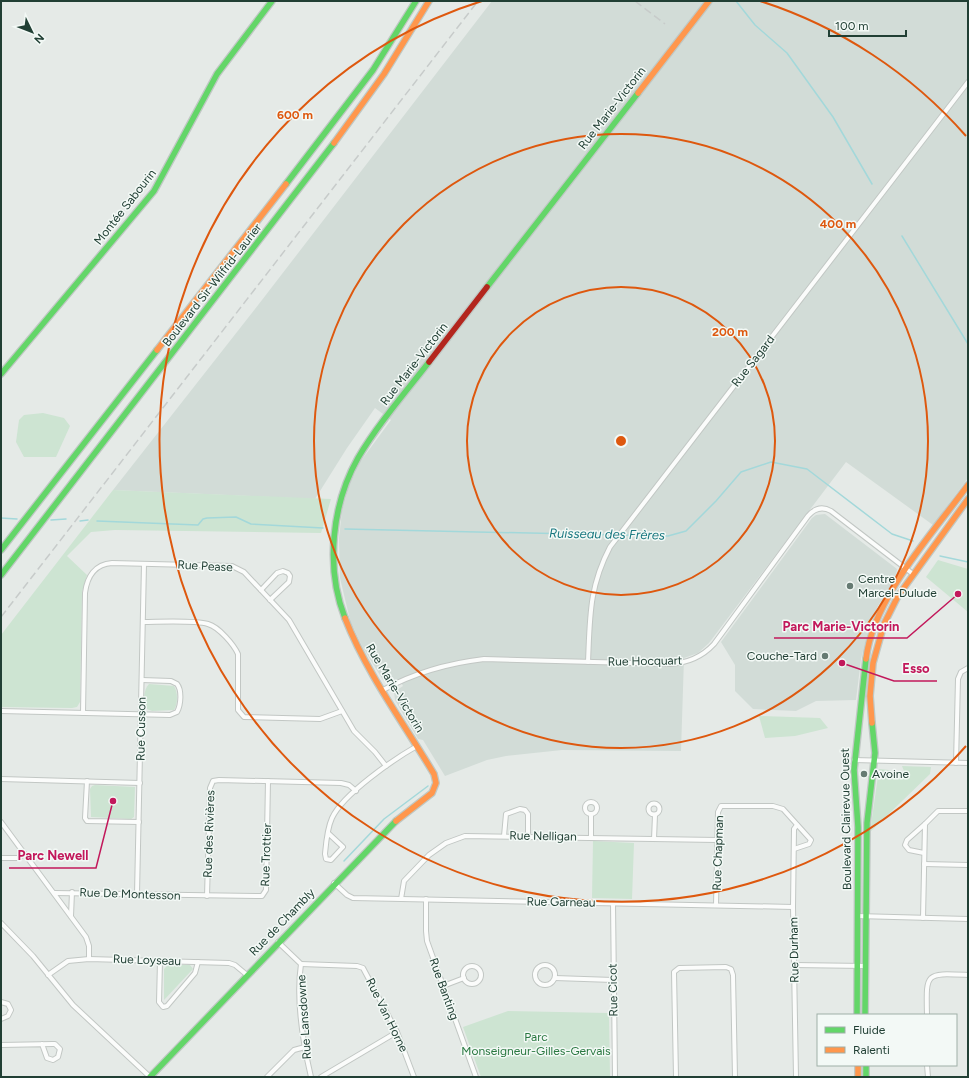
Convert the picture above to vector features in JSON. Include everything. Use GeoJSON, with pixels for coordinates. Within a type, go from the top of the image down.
{"type":"FeatureCollection","features":[{"type":"Feature","properties":{"kind":"main road","name":"Montée Sabourin"},"geometry":{"type":"LineString","coordinates":[[1,374],[150,196],[169,166],[217,74],[272,1]]}},
{"type":"Feature","properties":{"kind":"main road","name":"Boulevard Sir-Wilfrid-Laurier"},"geometry":{"type":"LineString","coordinates":[[1,550],[356,94],[373,70],[416,1]]}},
{"type":"Feature","properties":{"kind":"main road","name":"Boulevard Sir-Wilfrid-Laurier"},"geometry":{"type":"LineString","coordinates":[[1,575],[353,118],[384,74],[429,1]]}},
{"type":"Feature","properties":{"kind":"main road","name":"Rue Marie-Victorin"},"geometry":{"type":"LineString","coordinates":[[435,787],[435,776],[352,637],[343,613],[337,587],[334,560],[335,532],[340,503],[348,476],[361,451],[376,430],[709,1]]}},
{"type":"Feature","properties":{"kind":"main road","name":"Boulevard Clairevue Ouest"},"geometry":{"type":"LineString","coordinates":[[858,1014],[858,827],[854,783],[854,760],[867,653],[882,607],[906,569],[968,485]]}},
{"type":"Feature","properties":{"kind":"main road"},"geometry":{"type":"LineString","coordinates":[[960,496],[967,500]]}},
{"type":"Feature","properties":{"kind":"main road","name":"Boulevard Clairevue Ouest"},"geometry":{"type":"LineString","coordinates":[[865,1014],[864,966],[867,823],[875,761],[870,696],[874,656],[887,617],[913,574],[967,500]]}},
{"type":"Feature","properties":{"kind":"main road"},"geometry":{"type":"LineString","coordinates":[[867,653],[874,656]]}},
{"type":"Feature","properties":{"kind":"main road","name":"Rue de Chambly"},"geometry":{"type":"LineString","coordinates":[[150,1077],[386,829],[430,794],[435,787]]}},
{"type":"Feature","properties":{"kind":"main road"},"geometry":{"type":"LineString","coordinates":[[858,1066],[858,1077]]}},
{"type":"Feature","properties":{"kind":"main road"},"geometry":{"type":"LineString","coordinates":[[866,1066],[866,1077]]}},
{"type":"Feature","properties":{"kind":"street","name":"Rue Sagard"},"geometry":{"type":"LineString","coordinates":[[588,662],[591,605],[594,586],[600,565],[610,547],[968,82]]}},
{"type":"Feature","properties":{"kind":"street","name":"Rue Hocquart"},"geometry":{"type":"LineString","coordinates":[[383,690],[433,670],[475,660],[503,659],[674,664],[686,662],[701,655],[714,644],[808,516],[817,509],[826,509],[831,511],[913,574]]}},
{"type":"Feature","properties":{"kind":"street","name":"Rue Pease"},"geometry":{"type":"LineString","coordinates":[[83,713],[85,593],[88,579],[94,570],[104,564],[234,566],[242,571],[290,622],[357,735],[375,752],[386,766]]}},
{"type":"Feature","properties":{"kind":"street","name":"Rue Cusson"},"geometry":{"type":"LineString","coordinates":[[136,894],[140,783],[144,564]]}},
{"type":"Feature","properties":{"kind":"street"},"geometry":{"type":"LineString","coordinates":[[261,590],[277,573],[282,570],[288,573],[290,576],[288,582],[270,600]]}},
{"type":"Feature","properties":{"kind":"street"},"geometry":{"type":"LineString","coordinates":[[143,622],[204,623],[214,627],[238,654],[238,710],[244,717],[320,719],[342,711]]}},
{"type":"Feature","properties":{"kind":"street"},"geometry":{"type":"LineString","coordinates":[[956,763],[958,679],[961,672],[968,668]]}},
{"type":"Feature","properties":{"kind":"street"},"geometry":{"type":"LineString","coordinates":[[1,711],[175,714],[179,708],[179,686],[174,682],[142,680]]}},
{"type":"Feature","properties":{"kind":"street"},"geometry":{"type":"LineString","coordinates":[[328,833],[343,847],[331,860],[327,860],[325,856],[328,833],[335,813],[356,791],[386,766],[417,746]]}},
{"type":"Feature","properties":{"kind":"street"},"geometry":{"type":"LineString","coordinates":[[854,760],[968,763]]}},
{"type":"Feature","properties":{"kind":"street"},"geometry":{"type":"LineString","coordinates":[[1,779],[140,783]]}},
{"type":"Feature","properties":{"kind":"street","name":"Rue des Rivières"},"geometry":{"type":"LineString","coordinates":[[207,896],[210,785],[217,780],[268,781]]}},
{"type":"Feature","properties":{"kind":"street"},"geometry":{"type":"LineString","coordinates":[[87,781],[85,818],[87,821],[139,822]]}},
{"type":"Feature","properties":{"kind":"street"},"geometry":{"type":"LineString","coordinates":[[268,781],[343,783],[349,785],[356,791]]}},
{"type":"Feature","properties":{"kind":"street","name":"Rue Trottier"},"geometry":{"type":"LineString","coordinates":[[207,896],[258,897],[265,893],[268,781]]}},
{"type":"Feature","properties":{"kind":"street","name":"Rue Chapman"},"geometry":{"type":"LineString","coordinates":[[716,905],[718,811],[724,805],[778,807],[783,809],[811,841],[809,844],[794,849]]}},
{"type":"Feature","properties":{"kind":"street"},"geometry":{"type":"LineString","coordinates":[[504,836],[506,814],[522,809],[528,814],[528,836]]}},
{"type":"Feature","properties":{"kind":"street"},"geometry":{"type":"LineString","coordinates":[[924,853],[908,850],[905,845],[907,840],[938,811],[968,811]]}},
{"type":"Feature","properties":{"kind":"street"},"geometry":{"type":"LineString","coordinates":[[591,814],[591,837]]}},
{"type":"Feature","properties":{"kind":"street"},"geometry":{"type":"LineString","coordinates":[[654,839],[655,815]]}},
{"type":"Feature","properties":{"kind":"street"},"geometry":{"type":"LineString","coordinates":[[1,822],[87,939],[89,959]]}},
{"type":"Feature","properties":{"kind":"street"},"geometry":{"type":"LineString","coordinates":[[923,918],[925,824]]}},
{"type":"Feature","properties":{"kind":"street","name":"Rue Durham"},"geometry":{"type":"LineString","coordinates":[[796,1077],[793,907],[794,829],[797,825]]}},
{"type":"Feature","properties":{"kind":"street","name":"Rue Nelligan"},"geometry":{"type":"LineString","coordinates":[[401,899],[404,881],[429,855],[442,845],[465,836],[717,840]]}},
{"type":"Feature","properties":{"kind":"street"},"geometry":{"type":"LineString","coordinates":[[1,858],[18,858],[25,854]]}},
{"type":"Feature","properties":{"kind":"street"},"geometry":{"type":"LineString","coordinates":[[924,864],[968,865]]}},
{"type":"Feature","properties":{"kind":"street","name":"Rue Garneau"},"geometry":{"type":"LineString","coordinates":[[334,883],[351,898],[793,907]]}},
{"type":"Feature","properties":{"kind":"street"},"geometry":{"type":"LineString","coordinates":[[71,916],[72,892]]}},
{"type":"Feature","properties":{"kind":"street","name":"Rue De Montesson"},"geometry":{"type":"LineString","coordinates":[[54,893],[72,892],[207,896]]}},
{"type":"Feature","properties":{"kind":"street","name":"Rue Banting"},"geometry":{"type":"LineString","coordinates":[[426,899],[426,938],[476,1077]]}},
{"type":"Feature","properties":{"kind":"street","name":"Rue Cicot"},"geometry":{"type":"LineString","coordinates":[[613,903],[615,1077]]}},
{"type":"Feature","properties":{"kind":"street"},"geometry":{"type":"LineString","coordinates":[[857,916],[968,919]]}},
{"type":"Feature","properties":{"kind":"street"},"geometry":{"type":"LineString","coordinates":[[1,924],[26,948],[73,1006],[150,1077]]}},
{"type":"Feature","properties":{"kind":"street","name":"Rue Lansdowne"},"geometry":{"type":"LineString","coordinates":[[278,942],[301,964],[300,992],[305,1047],[311,1077]]}},
{"type":"Feature","properties":{"kind":"street","name":"Rue Loyseau"},"geometry":{"type":"LineString","coordinates":[[48,975],[68,961],[89,959],[232,963],[247,975]]}},
{"type":"Feature","properties":{"kind":"street"},"geometry":{"type":"LineString","coordinates":[[160,961],[159,1002],[164,1007],[167,1006],[194,974],[198,962]]}},
{"type":"Feature","properties":{"kind":"street","name":"Rue Van Horne"},"geometry":{"type":"LineString","coordinates":[[301,964],[362,967],[397,1032],[414,1077]]}},
{"type":"Feature","properties":{"kind":"street"},"geometry":{"type":"LineString","coordinates":[[555,978],[554,970],[546,965],[537,968],[534,974],[536,981],[542,985],[548,985],[555,978],[613,980]]}},
{"type":"Feature","properties":{"kind":"street"},"geometry":{"type":"LineString","coordinates":[[794,965],[864,966]]}},
{"type":"Feature","properties":{"kind":"street"},"geometry":{"type":"LineString","coordinates":[[473,966],[480,971],[481,977],[476,983],[470,984],[464,978],[464,972],[467,968],[473,966]]}},
{"type":"Feature","properties":{"kind":"street"},"geometry":{"type":"LineString","coordinates":[[676,1077],[674,974],[679,968],[726,967],[731,969],[734,975],[735,1077]]}},
{"type":"Feature","properties":{"kind":"street"},"geometry":{"type":"LineString","coordinates":[[927,1014],[926,986],[931,977],[937,974],[968,975]]}},
{"type":"Feature","properties":{"kind":"street"},"geometry":{"type":"LineString","coordinates":[[443,986],[464,978]]}},
{"type":"Feature","properties":{"kind":"street"},"geometry":{"type":"LineString","coordinates":[[1,1002],[7,1003],[11,1010],[8,1016],[1,1019]]}},
{"type":"Feature","properties":{"kind":"street"},"geometry":{"type":"LineString","coordinates":[[321,1077],[397,1032]]}},
{"type":"Feature","properties":{"kind":"street"},"geometry":{"type":"LineString","coordinates":[[1,1044],[42,1044],[57,1045],[60,1051],[58,1057],[53,1060],[47,1058],[42,1044]]}},
{"type":"Feature","properties":{"kind":"street"},"geometry":{"type":"LineString","coordinates":[[267,1077],[294,1050],[305,1047]]}},
{"type":"Feature","properties":{"kind":"street"},"geometry":{"type":"LineString","coordinates":[[927,1066],[928,1077]]}},
{"type":"Feature","properties":{"kind":"shaded area"},"geometry":{"type":"Polygon","coordinates":[[[492,1],[968,1],[968,478],[933,525],[846,462],[709,643],[698,653],[684,658],[681,751],[562,750],[506,756],[487,760],[445,776],[423,740],[418,739],[395,700],[394,692],[403,686],[399,679],[391,682],[383,680],[362,646],[350,620],[340,578],[339,538],[342,511],[349,486],[360,462],[391,420],[375,408],[347,448],[315,499],[113,490],[262,300],[492,1]]]}},
{"type":"Feature","properties":{"kind":"shaded area"},"geometry":{"type":"Polygon","coordinates":[[[825,514],[897,569],[896,576],[878,606],[868,631],[861,659],[856,700],[816,701],[796,711],[753,709],[735,691],[735,665],[721,642],[812,518],[816,515],[825,514]]]}},
{"type":"Feature","properties":{"kind":"green space"},"geometry":{"type":"Polygon","coordinates":[[[43,413],[64,418],[70,426],[56,457],[24,457],[16,442],[19,420],[24,415],[43,413]]]}},
{"type":"Feature","properties":{"kind":"green space"},"geometry":{"type":"Polygon","coordinates":[[[113,490],[331,499],[321,533],[115,530],[91,532],[67,556],[87,575],[82,592],[80,702],[77,707],[72,708],[1,707],[1,635],[113,490]]]}},
{"type":"Feature","properties":{"kind":"green space"},"geometry":{"type":"Polygon","coordinates":[[[938,560],[968,569],[968,612],[926,577],[938,560]]]}},
{"type":"Feature","properties":{"kind":"green space"},"geometry":{"type":"Polygon","coordinates":[[[149,684],[174,686],[177,698],[174,710],[152,711],[147,709],[144,696],[149,684]]]}},
{"type":"Feature","properties":{"kind":"green space"},"geometry":{"type":"Polygon","coordinates":[[[759,716],[820,718],[828,728],[795,736],[765,738],[759,716]]]}},
{"type":"Feature","properties":{"kind":"green space"},"geometry":{"type":"Polygon","coordinates":[[[902,766],[931,767],[930,774],[870,832],[879,769],[889,770],[901,775],[904,771],[902,766]]]}},
{"type":"Feature","properties":{"kind":"green space"},"geometry":{"type":"Polygon","coordinates":[[[95,785],[135,787],[134,817],[131,819],[91,817],[90,789],[95,785]]]}},
{"type":"Feature","properties":{"kind":"green space"},"geometry":{"type":"Polygon","coordinates":[[[593,841],[634,843],[632,899],[592,898],[593,841]]]}},
{"type":"Feature","properties":{"kind":"green space"},"geometry":{"type":"Polygon","coordinates":[[[168,965],[190,965],[193,969],[164,1000],[164,969],[168,965]]]}},
{"type":"Feature","properties":{"kind":"green space","name":"Parc Monseigneur-Gilles-Gervais"},"geometry":{"type":"Polygon","coordinates":[[[508,1011],[609,1013],[610,1077],[481,1077],[463,1027],[508,1011]]]}},
{"type":"Feature","properties":{"kind":"waterway"},"geometry":{"type":"LineString","coordinates":[[736,1],[755,25],[787,53],[833,117],[872,184]]}},
{"type":"Feature","properties":{"kind":"waterway"},"geometry":{"type":"LineString","coordinates":[[902,236],[968,344]]}},
{"type":"Feature","properties":{"kind":"waterway","name":"Ruisseau des Frères"},"geometry":{"type":"LineString","coordinates":[[621,535],[668,536],[686,531],[716,501],[741,472],[771,462],[807,469],[892,534],[913,541]]}},
{"type":"Feature","properties":{"kind":"waterway","name":"Ruisseau des Frères"},"geometry":{"type":"LineString","coordinates":[[97,521],[198,525],[203,519],[207,518],[236,517],[251,524],[323,528]]}},
{"type":"Feature","properties":{"kind":"waterway","name":"Ruisseau des Frères"},"geometry":{"type":"LineString","coordinates":[[1,518],[17,519]]}},
{"type":"Feature","properties":{"kind":"waterway","name":"Ruisseau des Frères"},"geometry":{"type":"LineString","coordinates":[[51,520],[66,519]]}},
{"type":"Feature","properties":{"kind":"waterway","name":"Ruisseau des Frères"},"geometry":{"type":"LineString","coordinates":[[80,521],[88,520]]}},
{"type":"Feature","properties":{"kind":"waterway","name":"Ruisseau des Frères"},"geometry":{"type":"LineString","coordinates":[[345,529],[618,535]]}},
{"type":"Feature","properties":{"kind":"waterway","name":"Ruisseau des Frères"},"geometry":{"type":"LineString","coordinates":[[940,556],[968,562]]}},
{"type":"Feature","properties":{"kind":"waterway"},"geometry":{"type":"LineString","coordinates":[[344,861],[384,819],[428,786]]}},
{"type":"Feature","properties":{"kind":"railway"},"geometry":{"type":"LineString","coordinates":[[1,617],[478,1]]}},
{"type":"Feature","properties":{"kind":"railway"},"geometry":{"type":"LineString","coordinates":[[635,1],[665,24]]}},
{"type":"Feature","properties":{"kind":"traffic: fast"},"geometry":{"type":"LineString","coordinates":[[1,374],[154,191],[217,74],[272,1]]}},
{"type":"Feature","properties":{"kind":"traffic: fast"},"geometry":{"type":"LineString","coordinates":[[286,184],[373,70],[416,1]]}},
{"type":"Feature","properties":{"kind":"traffic: fast"},"geometry":{"type":"LineString","coordinates":[[487,287],[638,93]]}},
{"type":"Feature","properties":{"kind":"traffic: fast"},"geometry":{"type":"LineString","coordinates":[[1,575],[334,143]]}},
{"type":"Feature","properties":{"kind":"traffic: fast"},"geometry":{"type":"LineString","coordinates":[[1,550],[157,350]]}},
{"type":"Feature","properties":{"kind":"traffic: fast"},"geometry":{"type":"LineString","coordinates":[[345,618],[335,578],[333,557],[337,515],[342,495],[349,476],[366,445],[429,362]]}},
{"type":"Feature","properties":{"kind":"traffic: fast"},"geometry":{"type":"LineString","coordinates":[[857,1014],[858,827],[854,770],[866,659]]}},
{"type":"Feature","properties":{"kind":"traffic: fast"},"geometry":{"type":"LineString","coordinates":[[865,1014],[867,823],[875,753],[872,723]]}},
{"type":"Feature","properties":{"kind":"traffic: fast"},"geometry":{"type":"LineString","coordinates":[[150,1077],[396,821]]}},
{"type":"Feature","properties":{"kind":"traffic: fast"},"geometry":{"type":"LineString","coordinates":[[866,1066],[866,1077]]}},
{"type":"Feature","properties":{"kind":"traffic: slow"},"geometry":{"type":"LineString","coordinates":[[334,143],[384,74],[429,1]]}},
{"type":"Feature","properties":{"kind":"traffic: slow"},"geometry":{"type":"LineString","coordinates":[[638,93],[709,1]]}},
{"type":"Feature","properties":{"kind":"traffic: slow"},"geometry":{"type":"LineString","coordinates":[[157,350],[286,184]]}},
{"type":"Feature","properties":{"kind":"traffic: slow"},"geometry":{"type":"LineString","coordinates":[[866,659],[871,636],[880,613],[892,590],[906,568],[968,485]]}},
{"type":"Feature","properties":{"kind":"traffic: slow"},"geometry":{"type":"LineString","coordinates":[[872,723],[870,696],[873,663],[884,624],[898,596],[968,499]]}},
{"type":"Feature","properties":{"kind":"traffic: slow"},"geometry":{"type":"LineString","coordinates":[[345,618],[364,659],[386,698],[434,774],[436,783],[432,793],[396,821]]}},
{"type":"Feature","properties":{"kind":"traffic: slow"},"geometry":{"type":"LineString","coordinates":[[858,1066],[858,1077]]}},
{"type":"Feature","properties":{"kind":"traffic: jam"},"geometry":{"type":"LineString","coordinates":[[429,362],[487,287]]}},
{"type":"Feature","properties":{"kind":"place","name":"Centre Marcel-Dulude"},"geometry":{"type":"Point","coordinates":[850,586]}},
{"type":"Feature","properties":{"kind":"place","name":"Parc Marie-Victorin"},"geometry":{"type":"Point","coordinates":[958,594]}},
{"type":"Feature","properties":{"kind":"place","name":"Couche-Tard"},"geometry":{"type":"Point","coordinates":[825,656]}},
{"type":"Feature","properties":{"kind":"place","name":"Esso"},"geometry":{"type":"Point","coordinates":[842,663]}},
{"type":"Feature","properties":{"kind":"place","name":"Avoine"},"geometry":{"type":"Point","coordinates":[864,774]}},
{"type":"Feature","properties":{"kind":"place","name":"Parc Newell"},"geometry":{"type":"Point","coordinates":[113,801]}}]}
